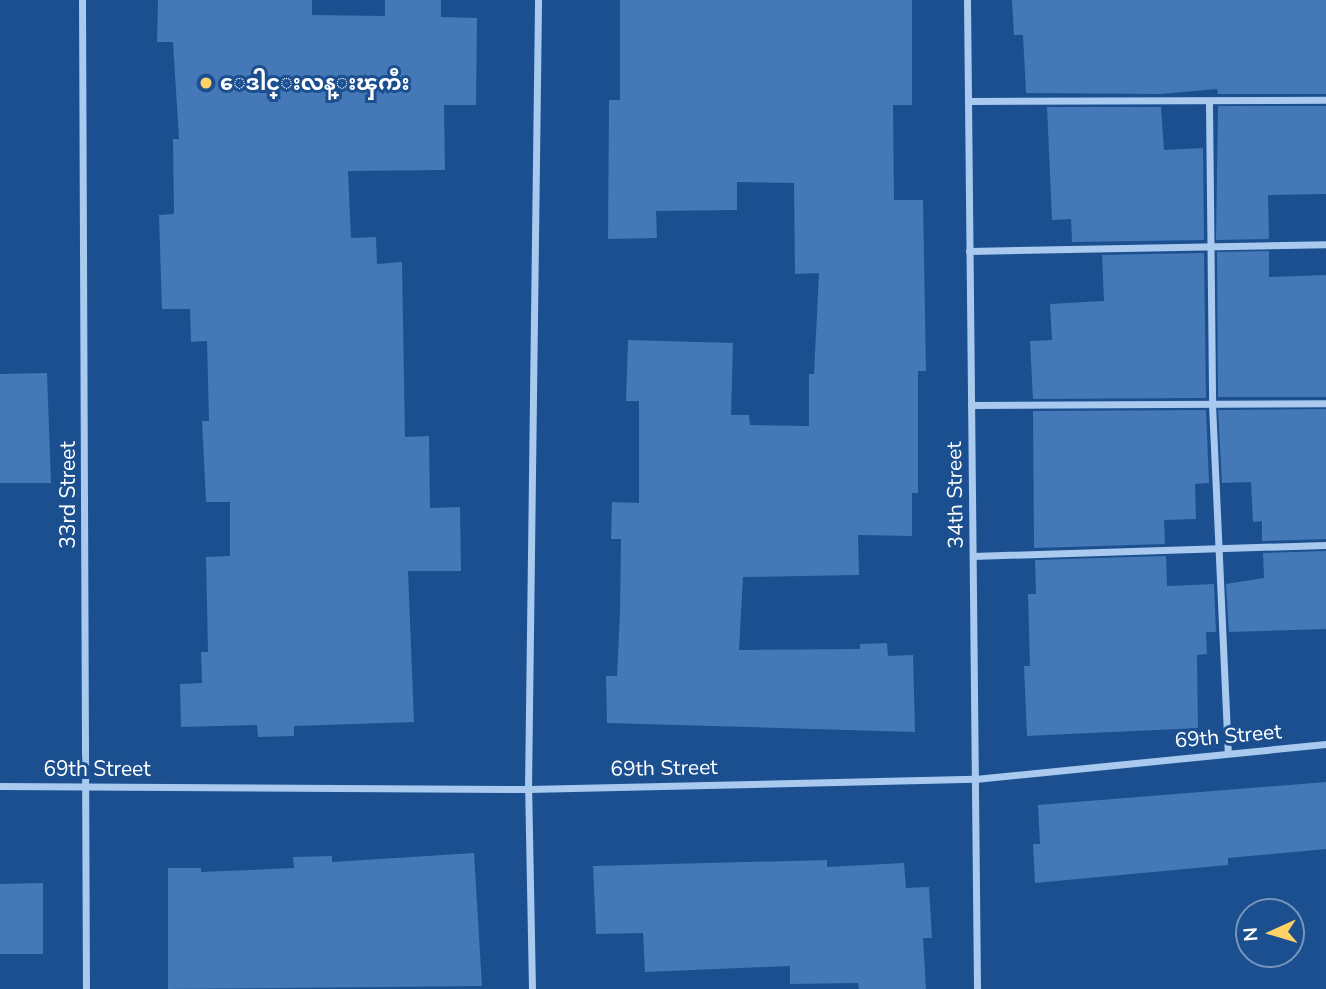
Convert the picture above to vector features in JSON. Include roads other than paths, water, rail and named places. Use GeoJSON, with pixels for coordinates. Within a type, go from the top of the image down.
{"type":"FeatureCollection","features":[{"type":"Feature","properties":{"kind":"street","name":"33rd Street"},"geometry":{"type":"LineString","coordinates":[[82,0],[86,989]]}},
{"type":"Feature","properties":{"kind":"street"},"geometry":{"type":"LineString","coordinates":[[532,989],[528,789],[538,0]]}},
{"type":"Feature","properties":{"kind":"street","name":"34th Street"},"geometry":{"type":"LineString","coordinates":[[967,0],[977,989]]}},
{"type":"Feature","properties":{"kind":"street"},"geometry":{"type":"LineString","coordinates":[[968,101],[1209,103],[1326,100]]}},
{"type":"Feature","properties":{"kind":"street"},"geometry":{"type":"LineString","coordinates":[[1209,103],[1213,245],[1212,404],[1222,546],[1228,753]]}},
{"type":"Feature","properties":{"kind":"street"},"geometry":{"type":"LineString","coordinates":[[969,251],[1326,244]]}},
{"type":"Feature","properties":{"kind":"street"},"geometry":{"type":"LineString","coordinates":[[971,405],[1326,403]]}},
{"type":"Feature","properties":{"kind":"street"},"geometry":{"type":"LineString","coordinates":[[973,556],[1222,546],[1326,545]]}},
{"type":"Feature","properties":{"kind":"street","name":"69th Street"},"geometry":{"type":"LineString","coordinates":[[0,786],[528,789],[975,779],[1326,744]]}},
{"type":"Feature","properties":{"kind":"place","name":"ေဒါင္းလန္းၾကီး"},"geometry":{"type":"Point","coordinates":[206,83]}}]}
